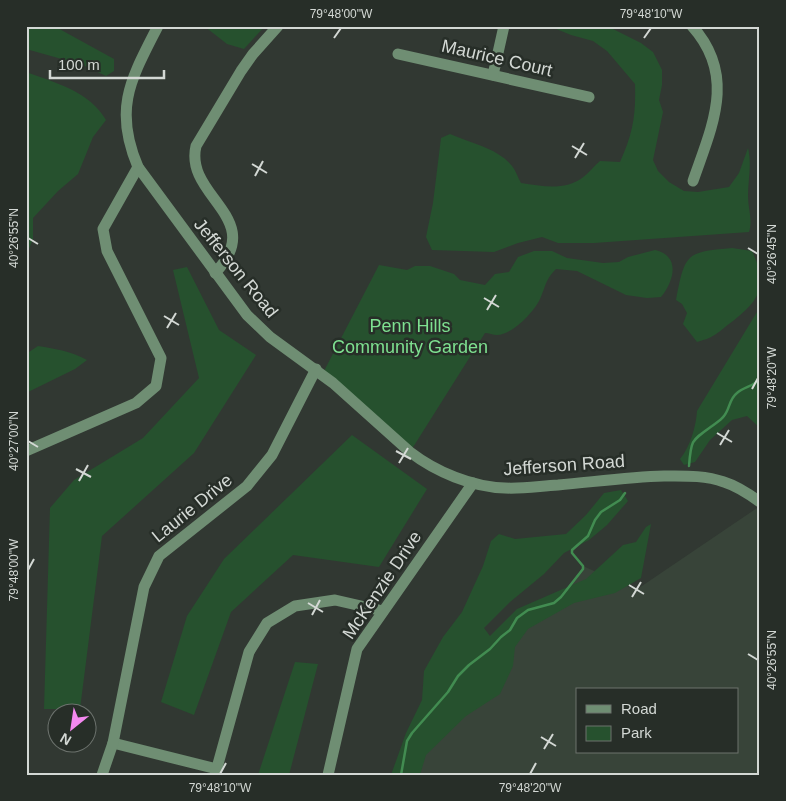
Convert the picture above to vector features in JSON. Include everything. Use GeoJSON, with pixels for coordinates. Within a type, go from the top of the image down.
{"type":"FeatureCollection","features":[{"type":"Feature","properties":{"kind":"street","name":"Jefferson Road"},"geometry":{"type":"LineString","coordinates":[[158,26],[134,76],[125,105],[130,150],[138,167],[215,273],[258,327],[316,369],[356,402],[413,455],[442,471],[474,483],[494,487],[516,488],[641,477],[694,476],[725,482],[746,492],[760,502]]}},
{"type":"Feature","properties":{"kind":"street"},"geometry":{"type":"LineString","coordinates":[[215,273],[229,256],[232,243],[231,229],[226,215],[198,174],[194,162],[196,146],[241,71],[278,26]]}},
{"type":"Feature","properties":{"kind":"street"},"geometry":{"type":"LineString","coordinates":[[493,75],[504,26]]}},
{"type":"Feature","properties":{"kind":"street"},"geometry":{"type":"LineString","coordinates":[[692,26],[710,55],[716,70],[718,84],[716,114],[693,180]]}},
{"type":"Feature","properties":{"kind":"street","name":"Maurice Court"},"geometry":{"type":"LineString","coordinates":[[398,54],[589,97]]}},
{"type":"Feature","properties":{"kind":"street"},"geometry":{"type":"LineString","coordinates":[[26,450],[136,403],[156,386],[161,358],[107,251],[103,229],[138,167]]}},
{"type":"Feature","properties":{"kind":"street","name":"Laurie Drive"},"geometry":{"type":"LineString","coordinates":[[102,775],[113,743],[144,587],[159,556],[247,486],[272,455],[316,369]]}},
{"type":"Feature","properties":{"kind":"street","name":"McKenzie Drive"},"geometry":{"type":"LineString","coordinates":[[328,775],[357,649],[474,483]]}},
{"type":"Feature","properties":{"kind":"street"},"geometry":{"type":"LineString","coordinates":[[113,743],[216,772],[249,652],[267,623],[296,606],[335,600],[383,610]]}},
{"type":"Feature","properties":{"kind":"shaded area"},"geometry":{"type":"Polygon","coordinates":[[[760,506],[760,775],[401,775],[412,733],[570,588],[583,566],[636,590],[760,506]]]}},
{"type":"Feature","properties":{"kind":"green space"},"geometry":{"type":"Polygon","coordinates":[[[26,26],[54,26],[114,59],[114,71],[106,76],[83,65],[26,49],[26,26]]]}},
{"type":"Feature","properties":{"kind":"green space"},"geometry":{"type":"Polygon","coordinates":[[[204,26],[265,26],[244,49],[227,44],[204,26]]]}},
{"type":"Feature","properties":{"kind":"green space"},"geometry":{"type":"Polygon","coordinates":[[[549,26],[581,28],[584,26],[607,26],[641,43],[653,52],[662,70],[659,100],[663,112],[653,160],[658,171],[669,182],[684,191],[698,192],[729,187],[739,173],[748,148],[750,166],[748,196],[751,223],[749,232],[594,243],[558,243],[542,237],[494,252],[432,250],[426,237],[433,203],[441,138],[450,134],[492,150],[512,166],[521,183],[553,187],[568,185],[582,178],[600,161],[620,162],[633,124],[635,84],[607,51],[593,41],[549,26]]]}},
{"type":"Feature","properties":{"kind":"green space"},"geometry":{"type":"Polygon","coordinates":[[[26,72],[60,84],[81,95],[99,110],[106,120],[93,137],[78,174],[58,191],[33,218],[33,239],[26,256],[26,72]]]}},
{"type":"Feature","properties":{"kind":"green space"},"geometry":{"type":"Polygon","coordinates":[[[732,248],[752,251],[760,273],[759,290],[756,298],[743,313],[713,336],[697,342],[683,324],[687,313],[682,304],[676,300],[682,273],[690,258],[696,254],[732,248]]]}},
{"type":"Feature","properties":{"kind":"green space","name":"Penn Hills Community Garden"},"geometry":{"type":"Polygon","coordinates":[[[655,250],[669,258],[673,270],[666,291],[661,297],[647,298],[626,295],[577,271],[556,269],[548,280],[537,304],[522,322],[503,334],[485,333],[410,452],[324,371],[379,265],[407,270],[415,266],[430,266],[454,274],[460,280],[485,285],[495,274],[509,272],[518,257],[534,251],[552,251],[567,258],[603,263],[619,262],[628,257],[655,250]]]}},
{"type":"Feature","properties":{"kind":"green space"},"geometry":{"type":"Polygon","coordinates":[[[187,267],[219,330],[256,355],[194,453],[102,536],[81,704],[48,704],[48,709],[44,709],[50,508],[74,480],[143,438],[199,378],[173,270],[187,267]]]}},
{"type":"Feature","properties":{"kind":"green space"},"geometry":{"type":"Polygon","coordinates":[[[760,307],[760,428],[747,416],[732,420],[710,440],[695,462],[684,465],[680,459],[692,437],[697,411],[760,307]]]}},
{"type":"Feature","properties":{"kind":"green space"},"geometry":{"type":"Polygon","coordinates":[[[38,346],[69,352],[87,360],[75,369],[26,393],[26,354],[38,346]]]}},
{"type":"Feature","properties":{"kind":"green space"},"geometry":{"type":"Polygon","coordinates":[[[352,435],[427,489],[379,567],[293,555],[231,612],[194,715],[161,702],[187,616],[224,559],[352,435]]]}},
{"type":"Feature","properties":{"kind":"green space"},"geometry":{"type":"Polygon","coordinates":[[[621,490],[628,501],[607,525],[589,540],[564,553],[544,574],[510,602],[484,628],[490,636],[517,609],[586,579],[623,545],[636,542],[646,527],[651,524],[641,578],[615,593],[574,603],[528,629],[515,647],[513,666],[500,694],[466,716],[426,755],[420,775],[391,775],[406,733],[422,700],[424,671],[443,637],[462,612],[483,566],[491,541],[499,534],[515,539],[566,534],[586,515],[604,493],[621,490]]]}},
{"type":"Feature","properties":{"kind":"green space"},"geometry":{"type":"Polygon","coordinates":[[[295,662],[318,664],[289,775],[258,775],[295,662]]]}},
{"type":"Feature","properties":{"kind":"waterway"},"geometry":{"type":"LineString","coordinates":[[689,466],[690,451],[696,438],[723,417],[732,398],[737,393],[760,379]]}},
{"type":"Feature","properties":{"kind":"waterway"},"geometry":{"type":"LineString","coordinates":[[401,775],[407,741],[412,733],[448,692],[458,676],[510,630],[517,618],[528,610],[554,603],[561,597],[583,569],[583,566],[572,553],[572,550],[588,536],[601,512],[620,500],[625,493]]}}]}
